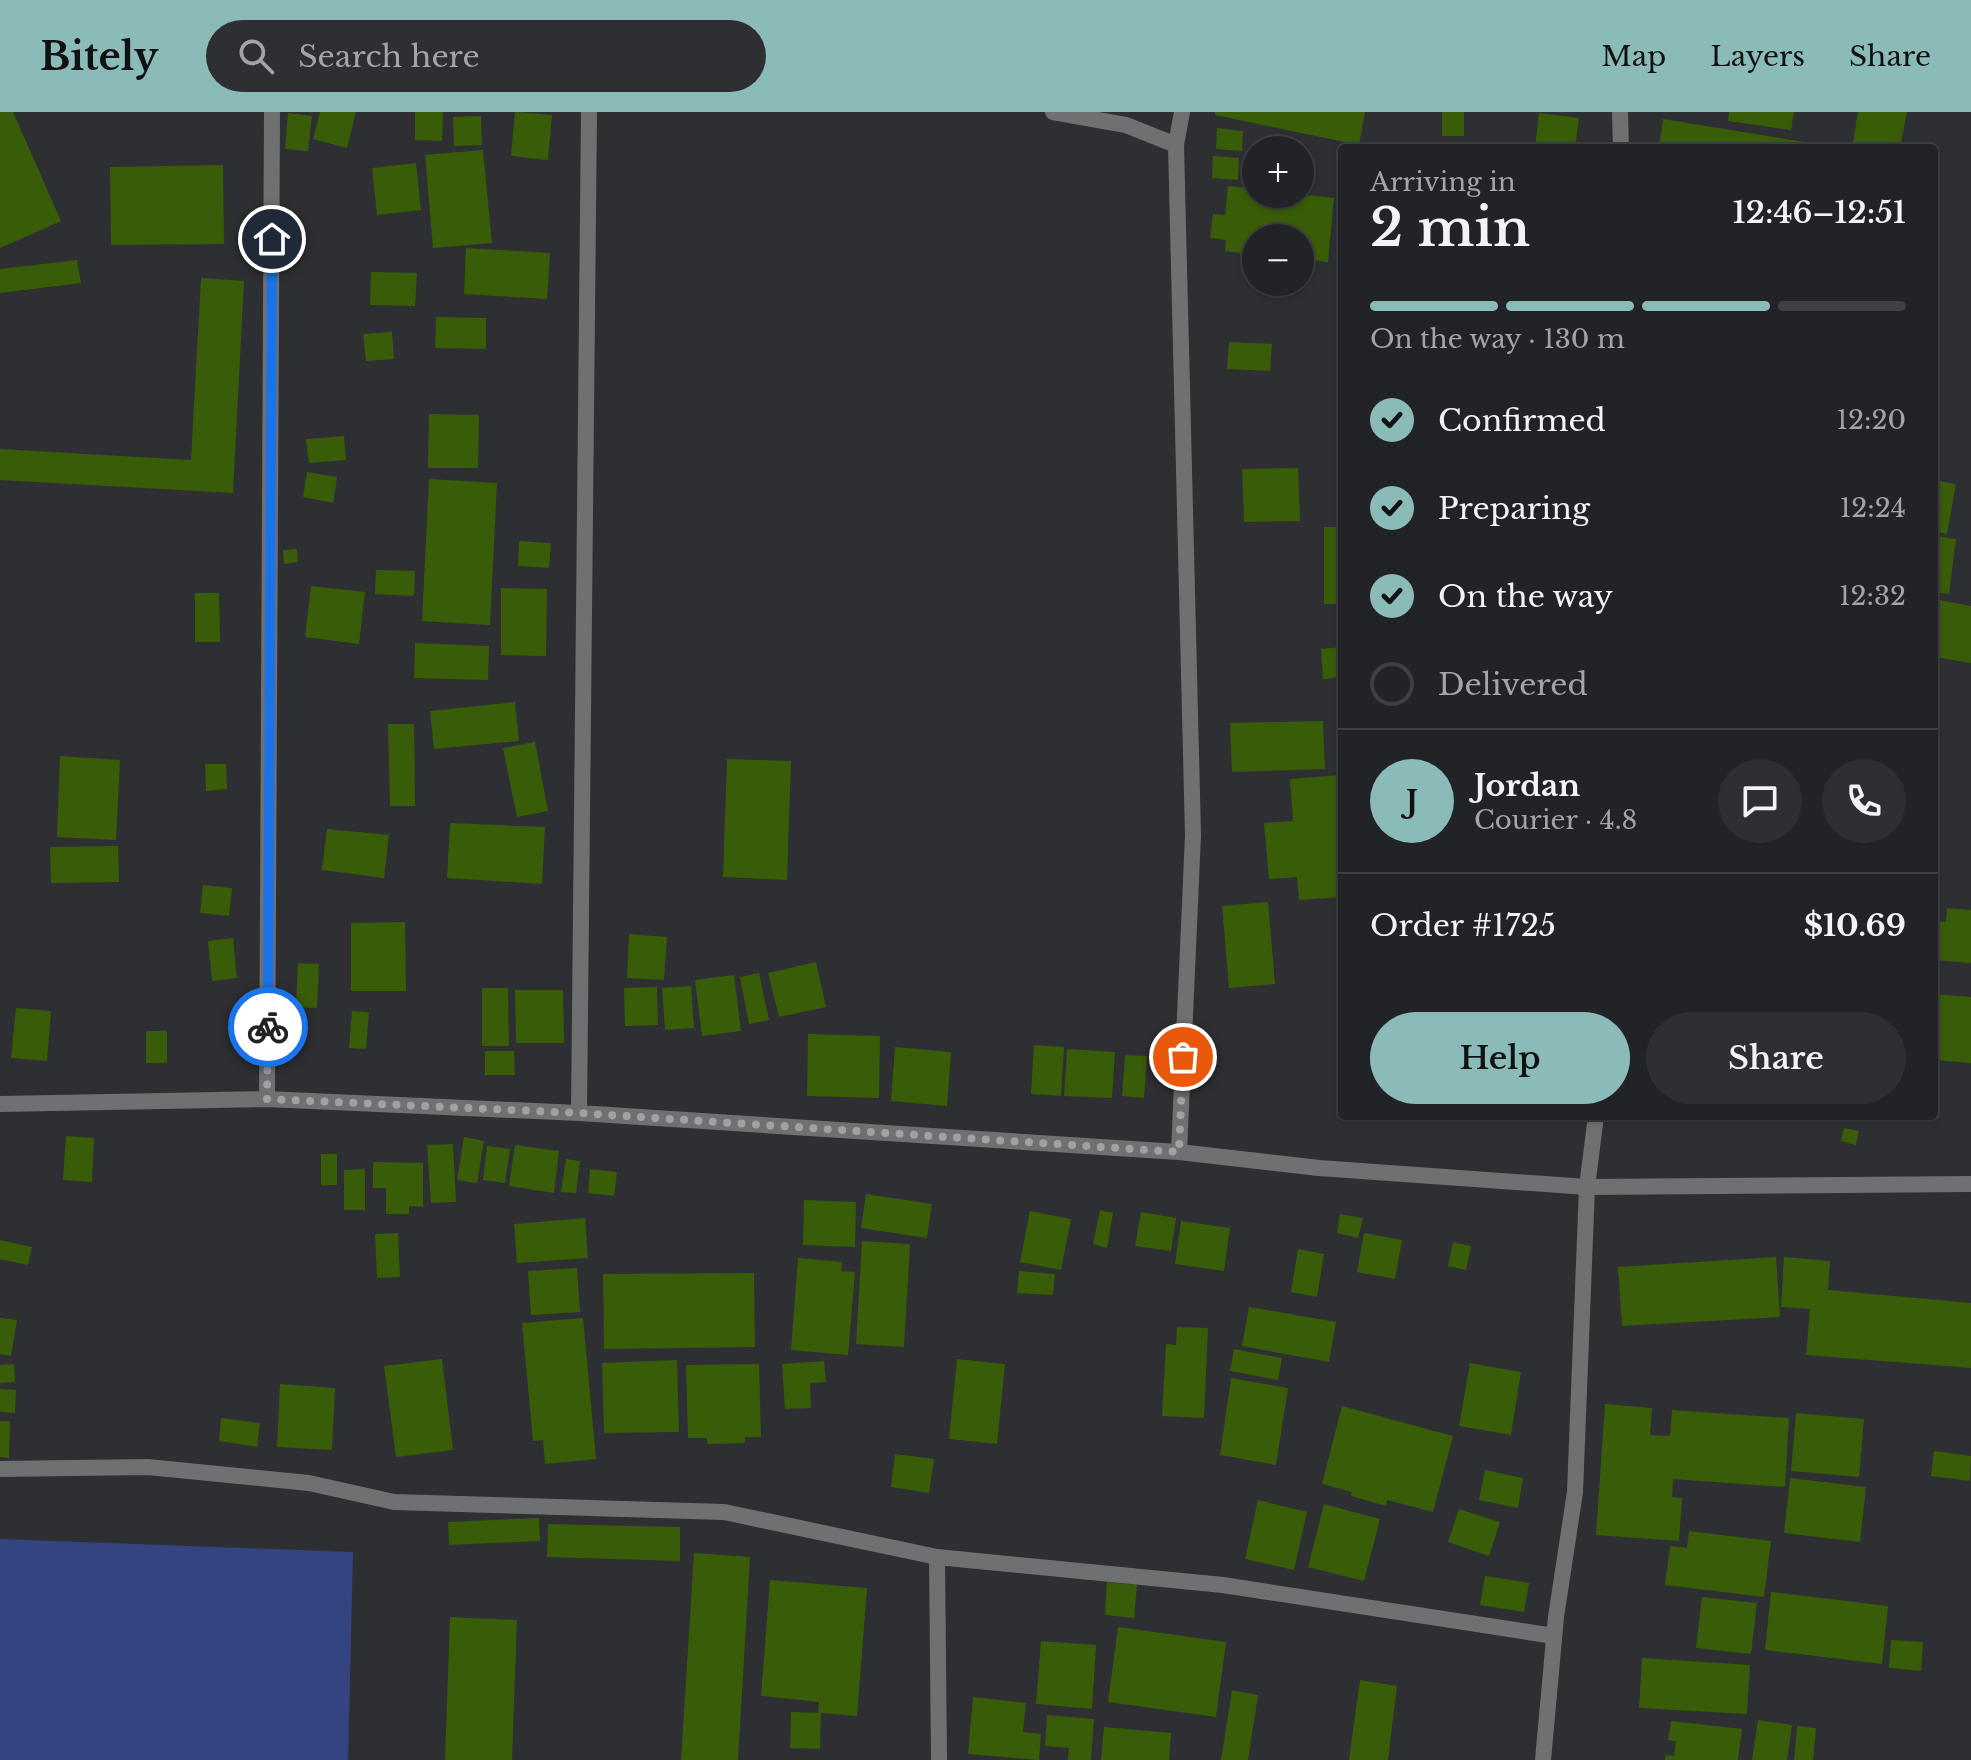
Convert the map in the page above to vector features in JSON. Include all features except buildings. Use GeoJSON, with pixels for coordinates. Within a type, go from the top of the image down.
{"type":"FeatureCollection","features":[{"type":"Feature","properties":{"kind":"street"},"geometry":{"type":"LineString","coordinates":[[267,1099],[272,112]]}},
{"type":"Feature","properties":{"kind":"street"},"geometry":{"type":"LineString","coordinates":[[579,1113],[589,112]]}},
{"type":"Feature","properties":{"kind":"street"},"geometry":{"type":"LineString","coordinates":[[1053,112],[1126,125],[1176,145]]}},
{"type":"Feature","properties":{"kind":"street"},"geometry":{"type":"LineString","coordinates":[[1179,1152],[1193,835],[1176,145],[1182,112]]}},
{"type":"Feature","properties":{"kind":"street"},"geometry":{"type":"LineString","coordinates":[[1620,112],[1621,144]]}},
{"type":"Feature","properties":{"kind":"street"},"geometry":{"type":"LineString","coordinates":[[0,1104],[267,1099],[579,1113],[1179,1152],[1319,1168],[1587,1187],[1971,1184]]}},
{"type":"Feature","properties":{"kind":"street"},"geometry":{"type":"LineString","coordinates":[[1543,1760],[1554,1636],[1575,1492],[1587,1187],[1595,1120]]}},
{"type":"Feature","properties":{"kind":"street"},"geometry":{"type":"LineString","coordinates":[[0,1469],[148,1467],[309,1483],[394,1502],[724,1512],[937,1557],[1223,1585],[1554,1636]]}},
{"type":"Feature","properties":{"kind":"street"},"geometry":{"type":"LineString","coordinates":[[937,1557],[939,1760]]}},
{"type":"Feature","properties":{"kind":"shaded area"},"geometry":{"type":"Polygon","coordinates":[[[0,1539],[353,1552],[348,1760],[0,1760],[0,1539]]]}},
{"type":"Feature","properties":{"kind":"way so far"},"geometry":{"type":"LineString","coordinates":[[268,1027],[267,1099],[579,1113],[1179,1152],[1183,1057]]}},
{"type":"Feature","properties":{"kind":"route"},"geometry":{"type":"LineString","coordinates":[[268,1027],[272,239]]}}]}
